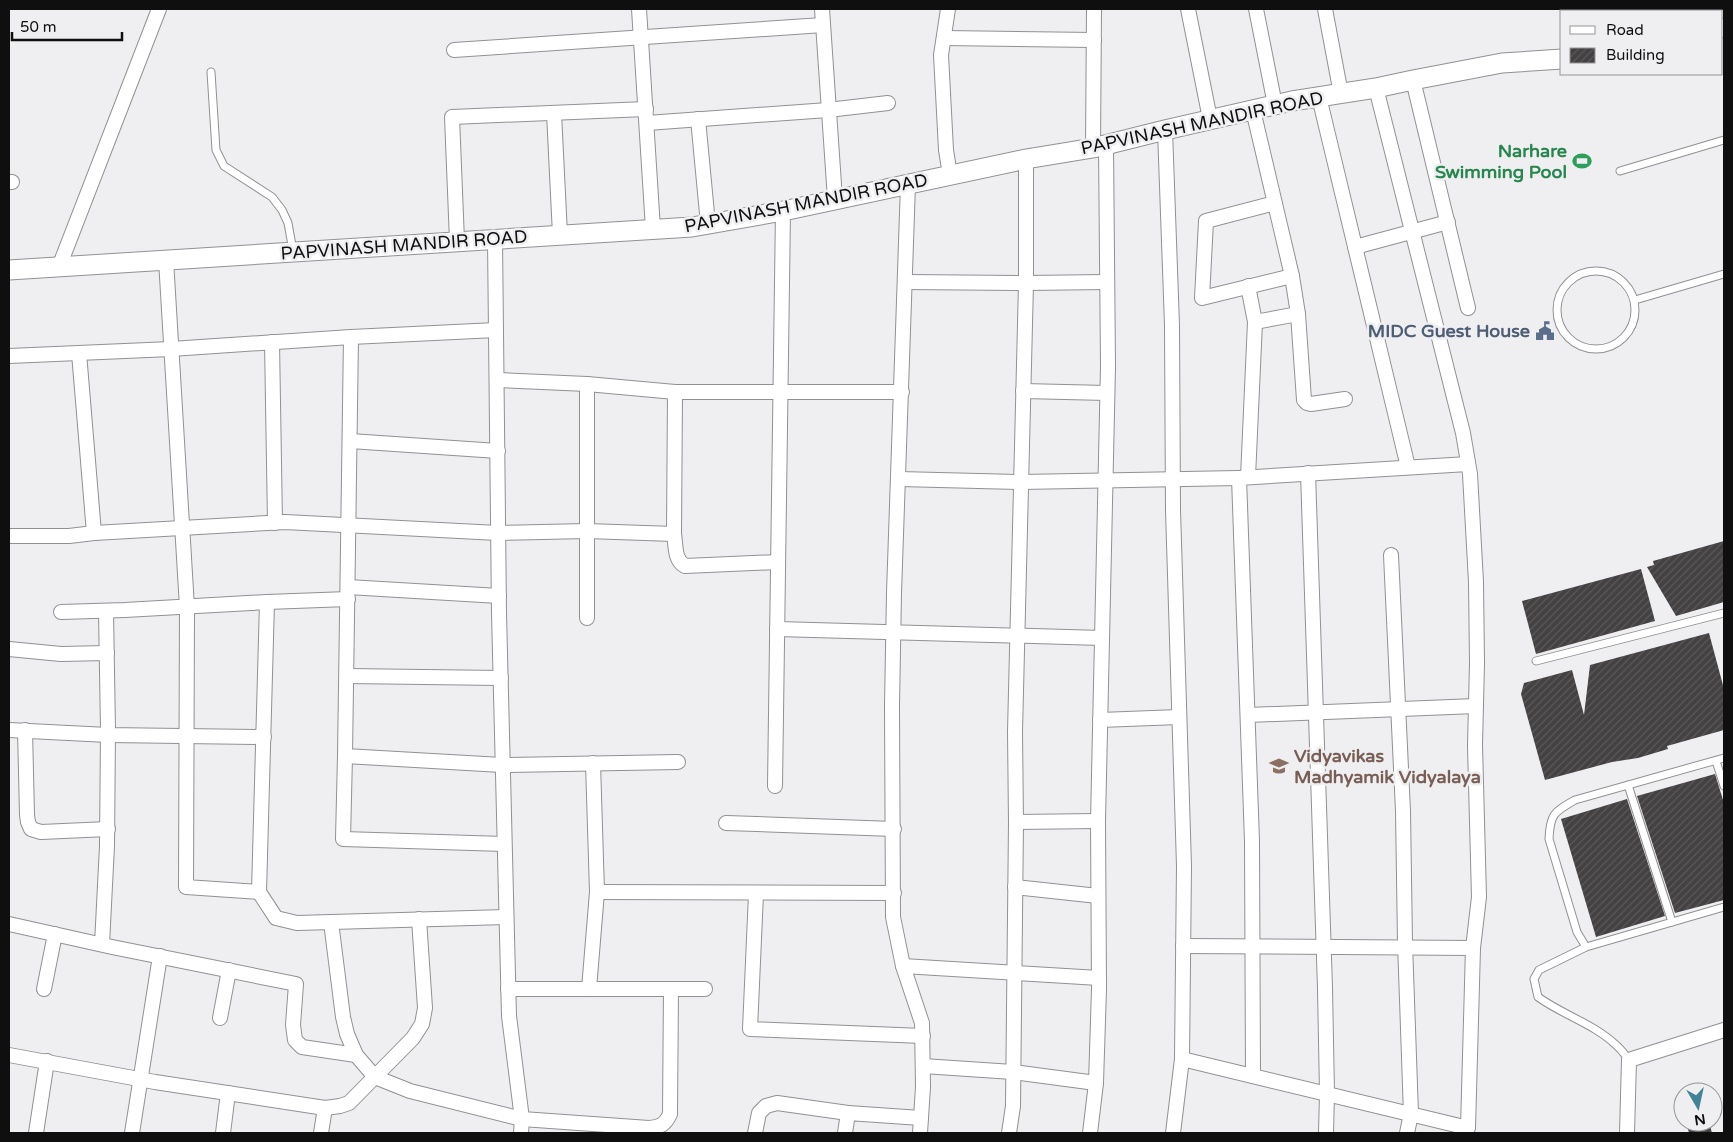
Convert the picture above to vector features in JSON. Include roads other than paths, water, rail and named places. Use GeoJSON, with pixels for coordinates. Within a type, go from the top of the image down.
{"type":"FeatureCollection","features":[{"type":"Feature","properties":{"kind":"street"},"geometry":{"type":"LineString","coordinates":[[59,267],[159,9]]}},
{"type":"Feature","properties":{"kind":"street"},"geometry":{"type":"LineString","coordinates":[[639,9],[653,229]]}},
{"type":"Feature","properties":{"kind":"street"},"geometry":{"type":"LineString","coordinates":[[822,9],[835,199]]}},
{"type":"Feature","properties":{"kind":"street"},"geometry":{"type":"LineString","coordinates":[[948,9],[941,55],[946,150],[950,176]]}},
{"type":"Feature","properties":{"kind":"street"},"geometry":{"type":"LineString","coordinates":[[1090,1133],[1096,1083],[1099,978],[1098,821],[1107,393],[1107,282],[1094,9]]}},
{"type":"Feature","properties":{"kind":"street"},"geometry":{"type":"LineString","coordinates":[[1188,9],[1210,120]]}},
{"type":"Feature","properties":{"kind":"street"},"geometry":{"type":"LineString","coordinates":[[1256,9],[1275,105]]}},
{"type":"Feature","properties":{"kind":"street"},"geometry":{"type":"LineString","coordinates":[[1325,9],[1341,94]]}},
{"type":"Feature","properties":{"kind":"street"},"geometry":{"type":"LineString","coordinates":[[454,50],[823,25]]}},
{"type":"Feature","properties":{"kind":"street"},"geometry":{"type":"LineString","coordinates":[[944,38],[1094,40]]}},
{"type":"Feature","properties":{"kind":"street","name":"PAPVINASH MANDIR ROAD"},"geometry":{"type":"LineString","coordinates":[[9,270],[692,227],[783,211],[1100,146],[1275,105],[1376,88],[1502,63],[1560,59]]}},
{"type":"Feature","properties":{"kind":"street"},"geometry":{"type":"LineString","coordinates":[[1413,80],[1468,308]]}},
{"type":"Feature","properties":{"kind":"street"},"geometry":{"type":"LineString","coordinates":[[1182,1059],[1468,1128],[1473,948],[1479,897],[1475,745],[1476,582],[1468,464],[1463,434],[1376,88]]}},
{"type":"Feature","properties":{"kind":"street"},"geometry":{"type":"LineString","coordinates":[[1319,97],[1408,467]]}},
{"type":"Feature","properties":{"kind":"street"},"geometry":{"type":"LineString","coordinates":[[647,123],[828,110],[888,103]]}},
{"type":"Feature","properties":{"kind":"street"},"geometry":{"type":"LineString","coordinates":[[457,241],[452,117],[646,109]]}},
{"type":"Feature","properties":{"kind":"street"},"geometry":{"type":"LineString","coordinates":[[1253,110],[1292,276],[1298,314],[1304,400],[1307,404],[1311,404],[1345,399]]}},
{"type":"Feature","properties":{"kind":"street"},"geometry":{"type":"LineString","coordinates":[[554,113],[560,235]]}},
{"type":"Feature","properties":{"kind":"street"},"geometry":{"type":"LineString","coordinates":[[698,119],[708,224]]}},
{"type":"Feature","properties":{"kind":"street"},"geometry":{"type":"LineString","coordinates":[[1165,130],[1172,325],[1173,479],[1184,866],[1182,1059],[1173,1133]]}},
{"type":"Feature","properties":{"kind":"street"},"geometry":{"type":"LineString","coordinates":[[1009,1133],[1013,1072],[1016,822],[1015,732],[1026,283],[1026,160]]}},
{"type":"Feature","properties":{"kind":"street"},"geometry":{"type":"LineString","coordinates":[[908,184],[893,632],[893,917],[903,966],[922,1023],[923,1066],[920,1133]]}},
{"type":"Feature","properties":{"kind":"street"},"geometry":{"type":"LineString","coordinates":[[1275,203],[1206,221],[1202,298],[1292,276]]}},
{"type":"Feature","properties":{"kind":"street"},"geometry":{"type":"LineString","coordinates":[[775,786],[783,211]]}},
{"type":"Feature","properties":{"kind":"street"},"geometry":{"type":"LineString","coordinates":[[1355,247],[1448,222]]}},
{"type":"Feature","properties":{"kind":"street"},"geometry":{"type":"LineString","coordinates":[[496,239],[499,596],[508,989],[509,1016],[522,1118],[521,1133]]}},
{"type":"Feature","properties":{"kind":"street"},"geometry":{"type":"LineString","coordinates":[[166,260],[187,607],[186,887],[259,892]]}},
{"type":"Feature","properties":{"kind":"street"},"geometry":{"type":"LineString","coordinates":[[905,282],[1107,282]]}},
{"type":"Feature","properties":{"kind":"street"},"geometry":{"type":"LineString","coordinates":[[1248,286],[1255,322],[1244,477],[1252,841],[1252,1076]]}},
{"type":"Feature","properties":{"kind":"street"},"geometry":{"type":"LineString","coordinates":[[1255,322],[1298,314]]}},
{"type":"Feature","properties":{"kind":"street"},"geometry":{"type":"LineString","coordinates":[[9,356],[171,349],[496,330]]}},
{"type":"Feature","properties":{"kind":"street"},"geometry":{"type":"LineString","coordinates":[[351,337],[343,838],[504,844]]}},
{"type":"Feature","properties":{"kind":"street"},"geometry":{"type":"LineString","coordinates":[[272,342],[275,522]]}},
{"type":"Feature","properties":{"kind":"street"},"geometry":{"type":"LineString","coordinates":[[79,353],[94,532]]}},
{"type":"Feature","properties":{"kind":"street"},"geometry":{"type":"LineString","coordinates":[[497,380],[587,384],[675,392],[902,392]]}},
{"type":"Feature","properties":{"kind":"street"},"geometry":{"type":"LineString","coordinates":[[587,384],[587,618]]}},
{"type":"Feature","properties":{"kind":"street"},"geometry":{"type":"LineString","coordinates":[[1023,391],[1107,393]]}},
{"type":"Feature","properties":{"kind":"street"},"geometry":{"type":"LineString","coordinates":[[675,392],[674,534],[677,558],[680,563],[685,566],[778,562]]}},
{"type":"Feature","properties":{"kind":"street"},"geometry":{"type":"LineString","coordinates":[[350,441],[498,451]]}},
{"type":"Feature","properties":{"kind":"street"},"geometry":{"type":"LineString","coordinates":[[899,479],[1021,482],[1173,479],[1244,477],[1468,464]]}},
{"type":"Feature","properties":{"kind":"street"},"geometry":{"type":"LineString","coordinates":[[1308,473],[1324,947],[1326,1133]]}},
{"type":"Feature","properties":{"kind":"street"},"geometry":{"type":"LineString","coordinates":[[9,536],[69,536],[94,532],[275,522],[498,533],[587,531],[674,534]]}},
{"type":"Feature","properties":{"kind":"street"},"geometry":{"type":"LineString","coordinates":[[1391,555],[1403,811],[1405,948],[1411,1114],[1407,1133]]}},
{"type":"Feature","properties":{"kind":"street"},"geometry":{"type":"LineString","coordinates":[[61,612],[267,602],[348,593],[499,596]]}},
{"type":"Feature","properties":{"kind":"street"},"geometry":{"type":"LineString","coordinates":[[267,602],[259,892],[276,918],[297,923],[506,917]]}},
{"type":"Feature","properties":{"kind":"street"},"geometry":{"type":"LineString","coordinates":[[102,944],[108,829],[106,610]]}},
{"type":"Feature","properties":{"kind":"street"},"geometry":{"type":"LineString","coordinates":[[777,629],[1102,638]]}},
{"type":"Feature","properties":{"kind":"street"},"geometry":{"type":"LineString","coordinates":[[9,650],[61,654],[107,653]]}},
{"type":"Feature","properties":{"kind":"street"},"geometry":{"type":"LineString","coordinates":[[347,676],[501,678]]}},
{"type":"Feature","properties":{"kind":"street"},"geometry":{"type":"LineString","coordinates":[[1248,715],[1476,706]]}},
{"type":"Feature","properties":{"kind":"street"},"geometry":{"type":"LineString","coordinates":[[1100,720],[1180,717]]}},
{"type":"Feature","properties":{"kind":"street"},"geometry":{"type":"LineString","coordinates":[[9,730],[108,735],[264,737]]}},
{"type":"Feature","properties":{"kind":"street"},"geometry":{"type":"LineString","coordinates":[[24,730],[27,815],[31,829],[41,832],[108,829]]}},
{"type":"Feature","properties":{"kind":"street"},"geometry":{"type":"LineString","coordinates":[[345,756],[502,765],[678,762]]}},
{"type":"Feature","properties":{"kind":"street"},"geometry":{"type":"LineString","coordinates":[[589,989],[597,892],[593,763]]}},
{"type":"Feature","properties":{"kind":"street"},"geometry":{"type":"LineString","coordinates":[[1016,822],[1098,821]]}},
{"type":"Feature","properties":{"kind":"street"},"geometry":{"type":"LineString","coordinates":[[726,823],[894,829]]}},
{"type":"Feature","properties":{"kind":"street"},"geometry":{"type":"LineString","coordinates":[[1015,887],[1098,896]]}},
{"type":"Feature","properties":{"kind":"street"},"geometry":{"type":"LineString","coordinates":[[597,892],[894,893]]}},
{"type":"Feature","properties":{"kind":"street"},"geometry":{"type":"LineString","coordinates":[[756,894],[750,1029],[923,1036]]}},
{"type":"Feature","properties":{"kind":"street"},"geometry":{"type":"LineString","coordinates":[[9,1055],[325,1108],[340,1106],[349,1103],[412,1038],[422,1024],[425,1008],[419,919]]}},
{"type":"Feature","properties":{"kind":"street"},"geometry":{"type":"LineString","coordinates":[[331,922],[343,1017],[347,1034],[356,1055],[375,1076],[410,1091],[522,1118],[649,1128],[658,1127],[665,1123],[670,1114],[671,989]]}},
{"type":"Feature","properties":{"kind":"street"},"geometry":{"type":"LineString","coordinates":[[9,924],[296,984],[293,1025],[295,1040],[302,1047],[356,1055]]}},
{"type":"Feature","properties":{"kind":"street"},"geometry":{"type":"LineString","coordinates":[[44,989],[55,934]]}},
{"type":"Feature","properties":{"kind":"street"},"geometry":{"type":"LineString","coordinates":[[1183,946],[1473,948]]}},
{"type":"Feature","properties":{"kind":"street"},"geometry":{"type":"LineString","coordinates":[[132,1133],[160,956]]}},
{"type":"Feature","properties":{"kind":"street"},"geometry":{"type":"LineString","coordinates":[[903,966],[1099,978]]}},
{"type":"Feature","properties":{"kind":"street"},"geometry":{"type":"LineString","coordinates":[[220,1018],[229,970]]}},
{"type":"Feature","properties":{"kind":"street"},"geometry":{"type":"LineString","coordinates":[[508,989],[705,989]]}},
{"type":"Feature","properties":{"kind":"street"},"geometry":{"type":"LineString","coordinates":[[1627,1133],[1629,1060],[1724,1030]]}},
{"type":"Feature","properties":{"kind":"street"},"geometry":{"type":"LineString","coordinates":[[36,1133],[47,1061]]}},
{"type":"Feature","properties":{"kind":"street"},"geometry":{"type":"LineString","coordinates":[[923,1066],[1013,1072],[1096,1083]]}},
{"type":"Feature","properties":{"kind":"street"},"geometry":{"type":"LineString","coordinates":[[223,1133],[228,1093]]}},
{"type":"Feature","properties":{"kind":"street"},"geometry":{"type":"LineString","coordinates":[[755,1133],[759,1113],[766,1106],[777,1103],[848,1113],[921,1118]]}},
{"type":"Feature","properties":{"kind":"street"},"geometry":{"type":"LineString","coordinates":[[321,1133],[325,1108]]}},
{"type":"Feature","properties":{"kind":"street"},"geometry":{"type":"LineString","coordinates":[[845,1133],[848,1113]]}},
{"type":"Feature","properties":{"kind":"lane"},"geometry":{"type":"LineString","coordinates":[[211,72],[216,150],[224,166],[272,197],[282,210],[288,223],[293,252]]}},
{"type":"Feature","properties":{"kind":"lane"},"geometry":{"type":"LineString","coordinates":[[1620,171],[1724,140]]}},
{"type":"Feature","properties":{"kind":"lane"},"geometry":{"type":"LineString","coordinates":[[1591,271],[1601,271],[1618,278],[1631,292],[1635,300],[1635,319],[1626,336],[1619,342],[1602,349],[1583,347],[1574,343],[1562,329],[1558,320],[1557,310],[1561,292],[1574,278],[1591,271]]}},
{"type":"Feature","properties":{"kind":"lane"},"geometry":{"type":"LineString","coordinates":[[1635,300],[1724,274]]}},
{"type":"Feature","properties":{"kind":"lane"},"geometry":{"type":"LineString","coordinates":[[1536,661],[1724,613]]}},
{"type":"Feature","properties":{"kind":"lane"},"geometry":{"type":"LineString","coordinates":[[1586,947],[1577,932],[1549,839],[1550,824],[1556,811],[1575,800],[1720,759],[1724,786]]}},
{"type":"Feature","properties":{"kind":"lane"},"geometry":{"type":"LineString","coordinates":[[1628,785],[1672,922]]}},
{"type":"Feature","properties":{"kind":"lane"},"geometry":{"type":"LineString","coordinates":[[1629,1060],[1616,1045],[1598,1031],[1554,1009],[1538,998],[1534,979],[1539,970],[1586,947],[1724,907]]}},
{"type":"Feature","properties":{"kind":"place","name":"Narhare Swimming Pool"},"geometry":{"type":"Point","coordinates":[1582,161]}},
{"type":"Feature","properties":{"kind":"place","name":"MIDC Guest House"},"geometry":{"type":"Point","coordinates":[1545,331]}},
{"type":"Feature","properties":{"kind":"place","name":"Vidyavikas Madhyamik Vidyalaya"},"geometry":{"type":"Point","coordinates":[1279,766]}}]}
